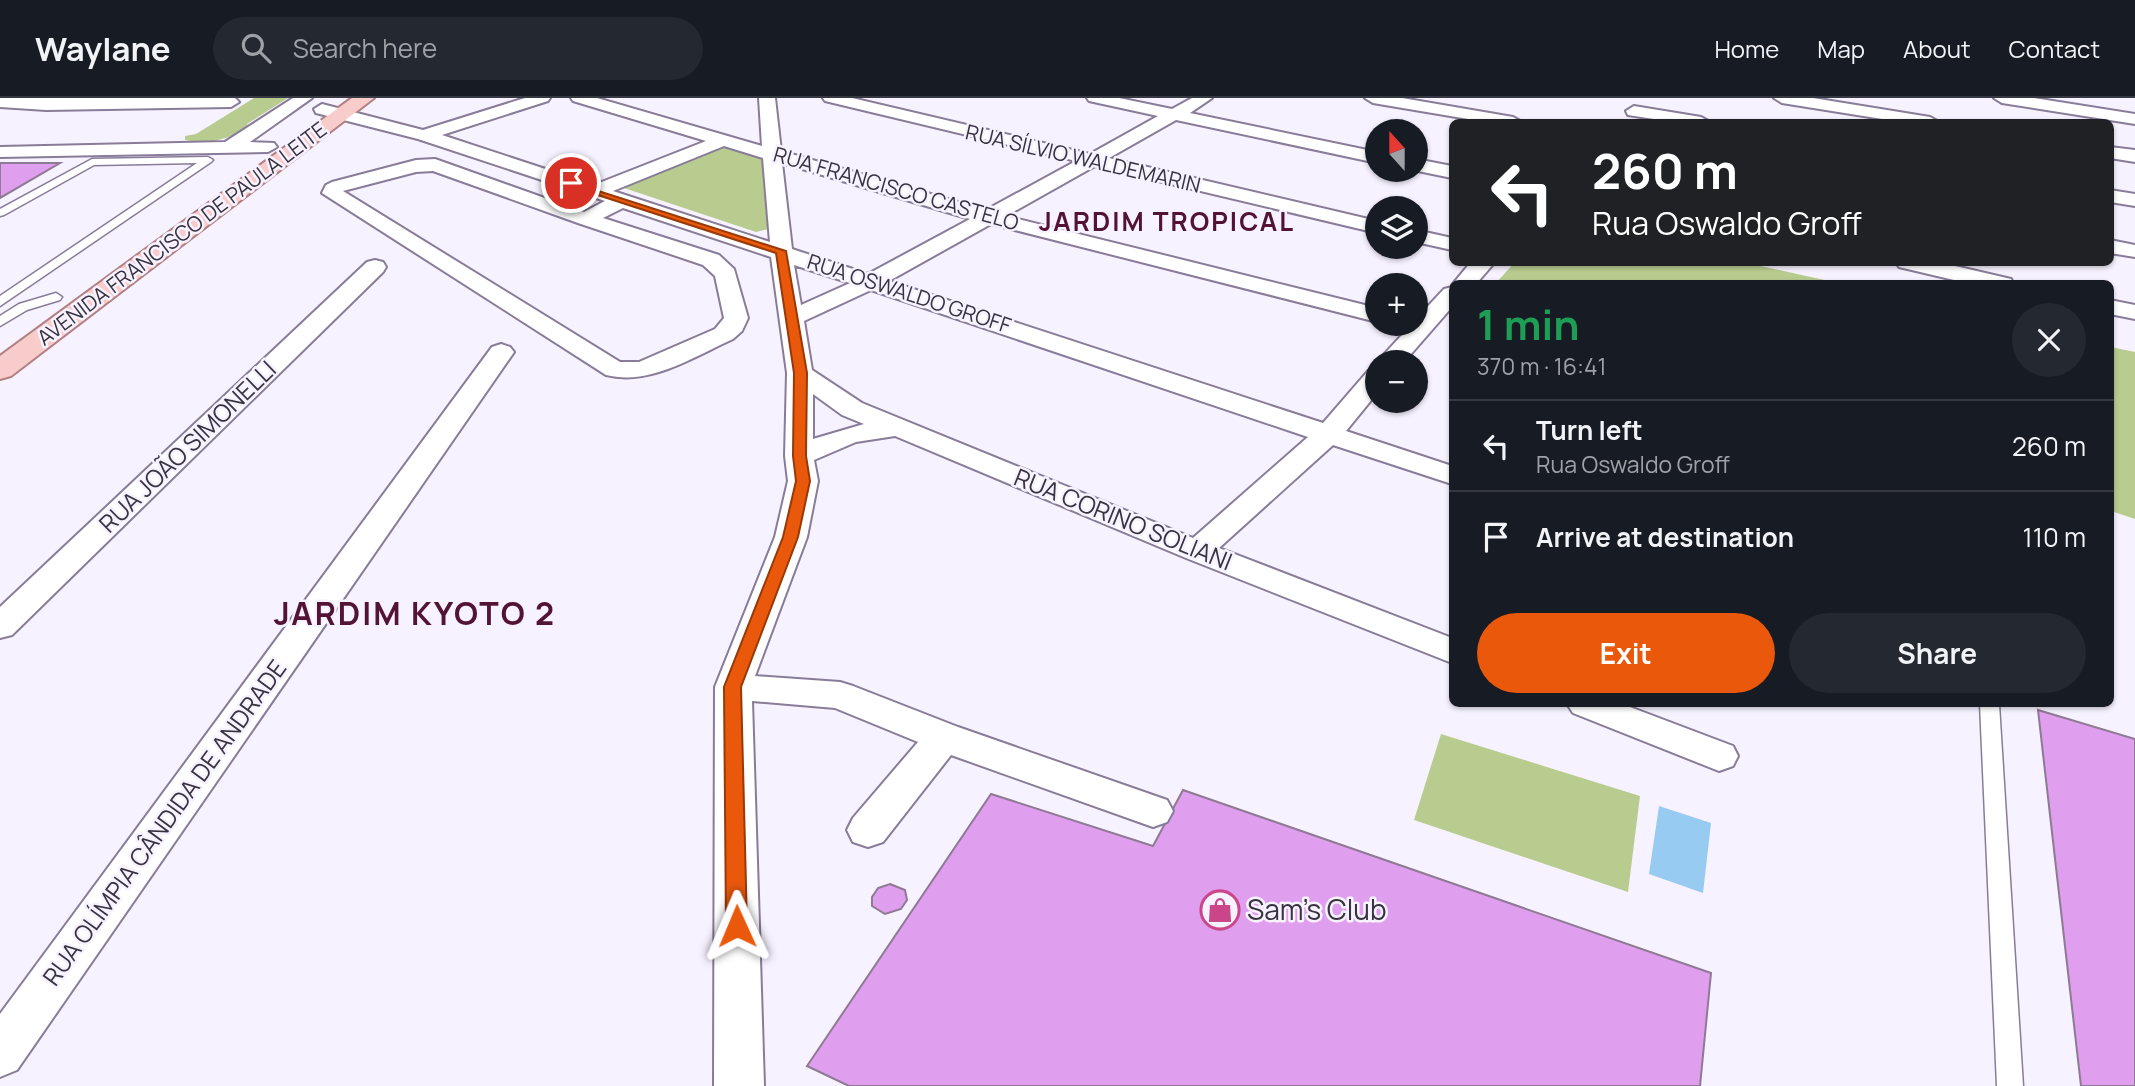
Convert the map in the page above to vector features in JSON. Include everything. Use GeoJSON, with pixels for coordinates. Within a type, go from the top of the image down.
{"type":"FeatureCollection","features":[{"type":"Feature","properties":{"kind":"main road","name":"AVENIDA FRANCISCO DE PAULA LEITE"},"geometry":{"type":"LineString","coordinates":[[134,241],[326,105],[364,98]]}},
{"type":"Feature","properties":{"kind":"main road","name":"AVENIDA FRANCISCO DE PAULA LEITE"},"geometry":{"type":"LineString","coordinates":[[3,357],[326,105]]}},
{"type":"Feature","properties":{"kind":"main road","name":"AVENIDA FRANCISCO DE PAULA LEITE"},"geometry":{"type":"LineString","coordinates":[[3,357],[56,296],[78,281]]}},
{"type":"Feature","properties":{"kind":"street"},"geometry":{"type":"LineString","coordinates":[[424,135],[542,98]]}},
{"type":"Feature","properties":{"kind":"street","name":"RUA FRANCISCO CASTELO"},"geometry":{"type":"LineString","coordinates":[[579,98],[726,139],[774,166],[821,169],[986,217],[1365,312]]}},
{"type":"Feature","properties":{"kind":"street","name":"RUA SÍLVIO WALDEMARIN"},"geometry":{"type":"LineString","coordinates":[[831,98],[1365,224]]}},
{"type":"Feature","properties":{"kind":"street"},"geometry":{"type":"LineString","coordinates":[[1095,98],[1365,155]]}},
{"type":"Feature","properties":{"kind":"street"},"geometry":{"type":"LineString","coordinates":[[791,318],[872,282],[1204,98]]}},
{"type":"Feature","properties":{"kind":"street"},"geometry":{"type":"LineString","coordinates":[[1373,98],[1496,119]]}},
{"type":"Feature","properties":{"kind":"street"},"geometry":{"type":"LineString","coordinates":[[1782,98],[1912,119]]}},
{"type":"Feature","properties":{"kind":"street"},"geometry":{"type":"LineString","coordinates":[[2002,98],[2135,119]]}},
{"type":"Feature","properties":{"kind":"street"},"geometry":{"type":"LineString","coordinates":[[739,1086],[733,687],[791,537],[803,481],[799,456],[800,373],[781,251],[770,99]]}},
{"type":"Feature","properties":{"kind":"street"},"geometry":{"type":"LineString","coordinates":[[0,102],[46,105],[234,100]]}},
{"type":"Feature","properties":{"kind":"street"},"geometry":{"type":"LineString","coordinates":[[151,150],[234,100]]}},
{"type":"Feature","properties":{"kind":"street","name":"RUA OSWALDO GROFF"},"geometry":{"type":"LineString","coordinates":[[326,105],[781,251],[1449,474]]}},
{"type":"Feature","properties":{"kind":"street"},"geometry":{"type":"LineString","coordinates":[[229,148],[326,105]]}},
{"type":"Feature","properties":{"kind":"street"},"geometry":{"type":"LineString","coordinates":[[638,114],[660,106]]}},
{"type":"Feature","properties":{"kind":"street"},"geometry":{"type":"LineString","coordinates":[[1634,110],[1684,119]]}},
{"type":"Feature","properties":{"kind":"street"},"geometry":{"type":"LineString","coordinates":[[595,191],[726,139]]}},
{"type":"Feature","properties":{"kind":"street"},"geometry":{"type":"LineString","coordinates":[[0,152],[268,147]]}},
{"type":"Feature","properties":{"kind":"street"},"geometry":{"type":"LineString","coordinates":[[2114,153],[2135,156]]}},
{"type":"Feature","properties":{"kind":"street"},"geometry":{"type":"LineString","coordinates":[[585,219],[711,260],[721,266],[726,274],[736,318],[733,326],[724,334],[643,370],[615,370],[332,193],[333,189],[339,186],[416,166],[435,165],[585,219],[623,200]]}},
{"type":"Feature","properties":{"kind":"street"},"geometry":{"type":"LineString","coordinates":[[1428,167],[1449,171]]}},
{"type":"Feature","properties":{"kind":"street"},"geometry":{"type":"LineString","coordinates":[[2114,197],[2135,200]]}},
{"type":"Feature","properties":{"kind":"street"},"geometry":{"type":"LineString","coordinates":[[1428,239],[1449,243]]}},
{"type":"Feature","properties":{"kind":"street"},"geometry":{"type":"LineString","coordinates":[[2114,247],[2135,251]]}},
{"type":"Feature","properties":{"kind":"street"},"geometry":{"type":"LineString","coordinates":[[1467,280],[1480,266]]}},
{"type":"Feature","properties":{"kind":"street"},"geometry":{"type":"LineString","coordinates":[[1924,266],[1986,280]]}},
{"type":"Feature","properties":{"kind":"street","name":"RUA JOÃO SIMONELLI"},"geometry":{"type":"LineString","coordinates":[[0,627],[375,267]]}},
{"type":"Feature","properties":{"kind":"street"},"geometry":{"type":"LineString","coordinates":[[1428,315],[1449,297]]}},
{"type":"Feature","properties":{"kind":"street"},"geometry":{"type":"LineString","coordinates":[[2114,308],[2135,312]]}},
{"type":"Feature","properties":{"kind":"street","name":"RUA OLÍMPIA CÂNDIDA DE ANDRADE"},"geometry":{"type":"LineString","coordinates":[[0,1054],[501,352]]}},
{"type":"Feature","properties":{"kind":"street","name":"RUA CORINO SOLIANI"},"geometry":{"type":"LineString","coordinates":[[800,373],[852,409],[1197,551],[1449,650]]}},
{"type":"Feature","properties":{"kind":"street"},"geometry":{"type":"LineString","coordinates":[[1197,551],[1328,434],[1365,391]]}},
{"type":"Feature","properties":{"kind":"street"},"geometry":{"type":"LineString","coordinates":[[799,456],[845,435],[869,429],[899,428]]}},
{"type":"Feature","properties":{"kind":"street"},"geometry":{"type":"LineString","coordinates":[[733,687],[840,695],[944,737],[1153,811]]}},
{"type":"Feature","properties":{"kind":"street"},"geometry":{"type":"LineString","coordinates":[[1594,707],[1719,756]]}},
{"type":"Feature","properties":{"kind":"street"},"geometry":{"type":"LineString","coordinates":[[868,830],[944,737]]}},
{"type":"Feature","properties":{"kind":"lane"},"geometry":{"type":"LineString","coordinates":[[0,213],[92,162],[208,160],[0,302]]}},
{"type":"Feature","properties":{"kind":"lane"},"geometry":{"type":"LineString","coordinates":[[0,322],[23,307],[56,296]]}},
{"type":"Feature","properties":{"kind":"lane"},"geometry":{"type":"LineString","coordinates":[[1989,707],[2010,1086]]}},
{"type":"Feature","properties":{"kind":"green space"},"geometry":{"type":"Polygon","coordinates":[[[254,98],[288,98],[247,124],[249,128],[234,135],[210,141],[185,140],[185,136],[196,134],[254,98]]]}},
{"type":"Feature","properties":{"kind":"green space"},"geometry":{"type":"Polygon","coordinates":[[[735,146],[767,155],[768,229],[756,232],[618,186],[720,147],[735,146]]]}},
{"type":"Feature","properties":{"kind":"green space"},"geometry":{"type":"Polygon","coordinates":[[[1511,266],[1761,266],[1824,280],[1499,280],[1511,266]]]}},
{"type":"Feature","properties":{"kind":"green space"},"geometry":{"type":"Polygon","coordinates":[[[2114,348],[2135,352],[2135,519],[2114,512],[2114,348]]]}},
{"type":"Feature","properties":{"kind":"green space"},"geometry":{"type":"Polygon","coordinates":[[[1441,734],[1640,796],[1628,892],[1414,820],[1441,734]]]}},
{"type":"Feature","properties":{"kind":"water"},"geometry":{"type":"Polygon","coordinates":[[[1659,806],[1711,823],[1703,893],[1649,874],[1659,806]]]}},
{"type":"Feature","properties":{"kind":"building"},"geometry":{"type":"Polygon","coordinates":[[[0,163],[60,163],[0,198],[0,163]]]}},
{"type":"Feature","properties":{"kind":"building"},"geometry":{"type":"Polygon","coordinates":[[[2038,710],[2135,739],[2135,1086],[2081,1086],[2038,710]]]}},
{"type":"Feature","properties":{"kind":"building","name":"Sam's Club"},"geometry":{"type":"Polygon","coordinates":[[[1183,790],[1711,973],[1700,1086],[849,1086],[807,1066],[991,794],[1153,846],[1183,790]]]}},
{"type":"Feature","properties":{"kind":"building"},"geometry":{"type":"Polygon","coordinates":[[[890,884],[905,890],[907,900],[901,909],[885,914],[872,906],[872,897],[878,888],[890,884]]]}},
{"type":"Feature","properties":{"kind":"place","name":"Sam's Club"},"geometry":{"type":"Point","coordinates":[1220,910]}},
{"type":"Feature","properties":{"kind":"district","name":"JARDIM TROPICAL"},"geometry":{"type":"Point","coordinates":[1167,222]}},
{"type":"Feature","properties":{"kind":"district","name":"JARDIM KYOTO 2"},"geometry":{"type":"Point","coordinates":[415,614]}},
{"type":"Feature","properties":{"kind":"route"},"geometry":{"type":"LineString","coordinates":[[571,183],[781,251],[800,373],[799,456],[803,481],[791,537],[733,687],[737,926]]}}]}
